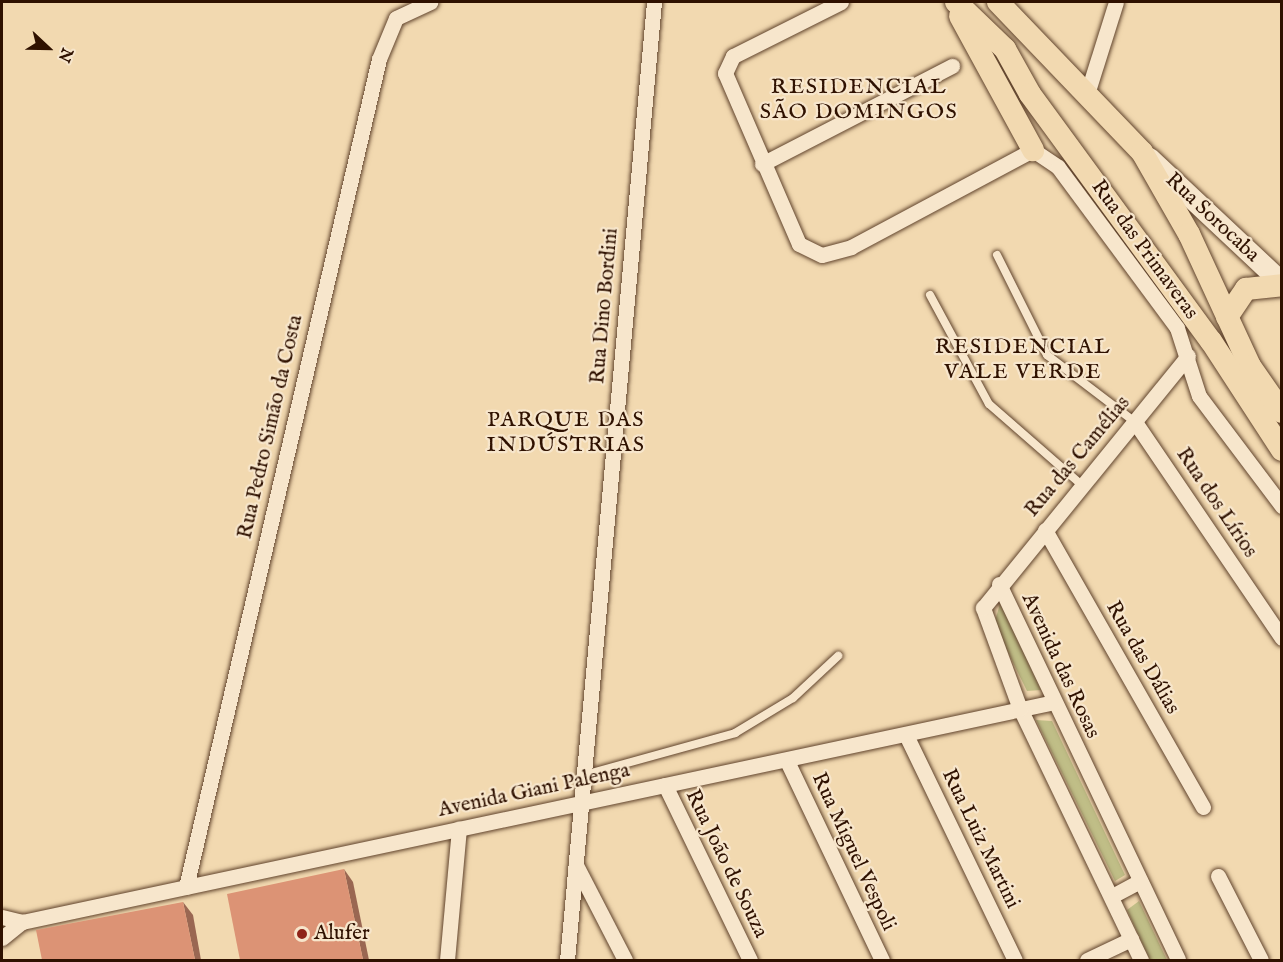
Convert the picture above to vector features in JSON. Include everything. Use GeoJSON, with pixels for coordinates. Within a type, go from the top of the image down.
{"type":"FeatureCollection","features":[{"type":"Feature","properties":{"kind":"main road"},"geometry":{"type":"LineString","coordinates":[[954,2],[1005,49],[1030,94],[1211,341],[1281,450]]}},
{"type":"Feature","properties":{"kind":"main road"},"geometry":{"type":"LineString","coordinates":[[954,2],[1033,150]]}},
{"type":"Feature","properties":{"kind":"main road"},"geometry":{"type":"LineString","coordinates":[[998,2],[1142,152],[1189,234],[1250,366],[1281,412]]}},
{"type":"Feature","properties":{"kind":"main road","name":"Rua Sorocaba"},"geometry":{"type":"LineString","coordinates":[[1142,152],[1281,284]]}},
{"type":"Feature","properties":{"kind":"main road"},"geometry":{"type":"LineString","coordinates":[[1227,317],[1246,289],[1268,282],[1281,284]]}},
{"type":"Feature","properties":{"kind":"street","name":"Rua Pedro Simão da Costa"},"geometry":{"type":"LineString","coordinates":[[186,887],[384,41],[396,18],[431,2]]}},
{"type":"Feature","properties":{"kind":"street","name":"Rua Dino Bordini"},"geometry":{"type":"LineString","coordinates":[[567,960],[654,2]]}},
{"type":"Feature","properties":{"kind":"street"},"geometry":{"type":"LineString","coordinates":[[842,2],[733,56],[728,65],[726,81],[799,244],[822,255],[851,247],[1033,150]]}},
{"type":"Feature","properties":{"kind":"street"},"geometry":{"type":"LineString","coordinates":[[1087,94],[1116,2]]}},
{"type":"Feature","properties":{"kind":"street"},"geometry":{"type":"LineString","coordinates":[[762,164],[952,66]]}},
{"type":"Feature","properties":{"kind":"street","name":"Rua das Primaveras"},"geometry":{"type":"LineString","coordinates":[[1033,150],[1058,167],[1177,328],[1188,356],[1198,396],[1281,506]]}},
{"type":"Feature","properties":{"kind":"street","name":"Rua das Camélias"},"geometry":{"type":"LineString","coordinates":[[999,584],[1083,486],[1188,356]]}},
{"type":"Feature","properties":{"kind":"street","name":"Rua dos Lírios"},"geometry":{"type":"LineString","coordinates":[[1135,422],[1281,638]]}},
{"type":"Feature","properties":{"kind":"street","name":"Rua das Dálias"},"geometry":{"type":"LineString","coordinates":[[1045,530],[1203,807]]}},
{"type":"Feature","properties":{"kind":"street","name":"Avenida das Rosas"},"geometry":{"type":"LineString","coordinates":[[1141,960],[1020,709],[984,616],[986,601],[999,584],[1178,960]]}},
{"type":"Feature","properties":{"kind":"street","name":"Avenida Giani Palenga"},"geometry":{"type":"LineString","coordinates":[[22,922],[665,785],[907,737],[1054,702]]}},
{"type":"Feature","properties":{"kind":"street","name":"Rua Luiz Martini"},"geometry":{"type":"LineString","coordinates":[[907,737],[1015,960]]}},
{"type":"Feature","properties":{"kind":"street","name":"Rua Miguel Vespoli"},"geometry":{"type":"LineString","coordinates":[[787,761],[882,960]]}},
{"type":"Feature","properties":{"kind":"street","name":"Rua João de Souza"},"geometry":{"type":"LineString","coordinates":[[665,785],[750,960]]}},
{"type":"Feature","properties":{"kind":"street"},"geometry":{"type":"LineString","coordinates":[[447,960],[459,829]]}},
{"type":"Feature","properties":{"kind":"street"},"geometry":{"type":"LineString","coordinates":[[576,866],[625,960]]}},
{"type":"Feature","properties":{"kind":"street"},"geometry":{"type":"LineString","coordinates":[[1218,876],[1261,960]]}},
{"type":"Feature","properties":{"kind":"street"},"geometry":{"type":"LineString","coordinates":[[1112,896],[1140,881]]}},
{"type":"Feature","properties":{"kind":"street"},"geometry":{"type":"LineString","coordinates":[[2,917],[22,922]]}},
{"type":"Feature","properties":{"kind":"street"},"geometry":{"type":"LineString","coordinates":[[2,938],[22,922]]}},
{"type":"Feature","properties":{"kind":"street"},"geometry":{"type":"LineString","coordinates":[[1088,960],[1131,939]]}},
{"type":"Feature","properties":{"kind":"lane"},"geometry":{"type":"LineString","coordinates":[[997,255],[1047,355],[1135,422]]}},
{"type":"Feature","properties":{"kind":"lane"},"geometry":{"type":"LineString","coordinates":[[930,295],[988,404],[1083,486]]}},
{"type":"Feature","properties":{"kind":"lane"},"geometry":{"type":"LineString","coordinates":[[583,776],[735,733],[793,698],[838,656]]}},
{"type":"Feature","properties":{"kind":"shaded area"},"geometry":{"type":"Polygon","coordinates":[[[1000,604],[1041,690],[1027,691],[994,624],[1000,604]]]}},
{"type":"Feature","properties":{"kind":"shaded area"},"geometry":{"type":"Polygon","coordinates":[[[1036,720],[1052,721],[1125,875],[1115,881],[1036,720]]]}},
{"type":"Feature","properties":{"kind":"shaded area"},"geometry":{"type":"Polygon","coordinates":[[[1139,901],[1167,960],[1150,960],[1127,910],[1139,901]]]}},
{"type":"Feature","properties":{"kind":"building","name":"Alufer"},"geometry":{"type":"Polygon","coordinates":[[[344,869],[363,960],[240,960],[227,894],[344,869]]]}},
{"type":"Feature","properties":{"kind":"building"},"geometry":{"type":"Polygon","coordinates":[[[183,902],[195,960],[42,960],[36,930],[183,902]]]}},
{"type":"Feature","properties":{"kind":"place","name":"Alufer"},"geometry":{"type":"Point","coordinates":[302,934]}},
{"type":"Feature","properties":{"kind":"district","name":"RESIDENCIAL SÃO DOMINGOS"},"geometry":{"type":"Point","coordinates":[859,100]}},
{"type":"Feature","properties":{"kind":"district","name":"RESIDENCIAL VALE VERDE"},"geometry":{"type":"Point","coordinates":[1023,360]}},
{"type":"Feature","properties":{"kind":"district","name":"PARQUE DAS INDÚSTRIAS"},"geometry":{"type":"Point","coordinates":[566,432]}}]}
